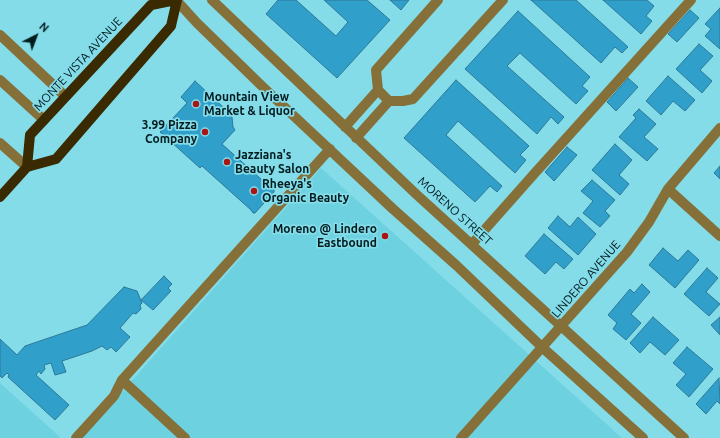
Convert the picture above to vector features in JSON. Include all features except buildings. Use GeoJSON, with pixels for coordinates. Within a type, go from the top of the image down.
{"type":"FeatureCollection","features":[{"type":"Feature","properties":{"kind":"main road","name":"MONTE VISTA AVENUE"},"geometry":{"type":"LineString","coordinates":[[27,167],[30,135],[151,5],[176,0]]}},
{"type":"Feature","properties":{"kind":"main road"},"geometry":{"type":"LineString","coordinates":[[1,193],[27,167],[56,159],[171,26],[176,0]]}},
{"type":"Feature","properties":{"kind":"street"},"geometry":{"type":"LineString","coordinates":[[176,0],[203,29],[393,209],[456,265],[543,348],[643,438]]}},
{"type":"Feature","properties":{"kind":"street","name":"MORENO STREET"},"geometry":{"type":"LineString","coordinates":[[212,0],[356,138],[684,438]]}},
{"type":"Feature","properties":{"kind":"street"},"geometry":{"type":"LineString","coordinates":[[438,0],[376,70],[378,90],[390,101],[413,99],[503,0]]}},
{"type":"Feature","properties":{"kind":"street"},"geometry":{"type":"LineString","coordinates":[[472,244],[691,0]]}},
{"type":"Feature","properties":{"kind":"street"},"geometry":{"type":"LineString","coordinates":[[0,35],[65,96]]}},
{"type":"Feature","properties":{"kind":"street"},"geometry":{"type":"LineString","coordinates":[[0,80],[44,120]]}},
{"type":"Feature","properties":{"kind":"street"},"geometry":{"type":"LineString","coordinates":[[345,127],[378,90]]}},
{"type":"Feature","properties":{"kind":"street"},"geometry":{"type":"LineString","coordinates":[[356,138],[390,101]]}},
{"type":"Feature","properties":{"kind":"street","name":"LINDERO AVENUE"},"geometry":{"type":"LineString","coordinates":[[461,438],[543,348],[635,242],[649,222],[668,189],[720,128]]}},
{"type":"Feature","properties":{"kind":"street"},"geometry":{"type":"LineString","coordinates":[[0,143],[27,167]]}},
{"type":"Feature","properties":{"kind":"street"},"geometry":{"type":"LineString","coordinates":[[76,438],[114,396],[122,380],[330,149]]}},
{"type":"Feature","properties":{"kind":"street"},"geometry":{"type":"LineString","coordinates":[[668,189],[720,236]]}},
{"type":"Feature","properties":{"kind":"street"},"geometry":{"type":"LineString","coordinates":[[122,380],[185,438]]}},
{"type":"Feature","properties":{"kind":"shaded area"},"geometry":{"type":"Polygon","coordinates":[[[321,168],[622,438],[81,438],[321,168]]]}},
{"type":"Feature","properties":{"kind":"shaded area"},"geometry":{"type":"Polygon","coordinates":[[[0,383],[60,437],[60,438],[0,438],[0,383]]]}},
{"type":"Feature","properties":{"kind":"place","name":"Mountain View Market & Liquor"},"geometry":{"type":"Point","coordinates":[196,104]}},
{"type":"Feature","properties":{"kind":"place","name":"3.99 Pizza Company"},"geometry":{"type":"Point","coordinates":[205,132]}},
{"type":"Feature","properties":{"kind":"place","name":"Jazziana's Beauty Salon"},"geometry":{"type":"Point","coordinates":[227,162]}},
{"type":"Feature","properties":{"kind":"place","name":"Rheeya's Organic Beauty"},"geometry":{"type":"Point","coordinates":[254,191]}},
{"type":"Feature","properties":{"kind":"place","name":"Moreno @ Lindero Eastbound"},"geometry":{"type":"Point","coordinates":[385,236]}}]}
